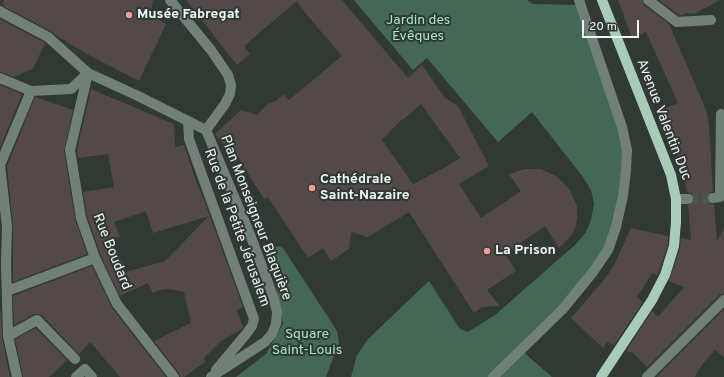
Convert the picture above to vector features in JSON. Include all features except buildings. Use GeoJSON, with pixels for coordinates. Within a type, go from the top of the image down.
{"type":"FeatureCollection","features":[{"type":"Feature","properties":{"kind":"main road","name":"Avenue Valentin Duc"},"geometry":{"type":"LineString","coordinates":[[601,377],[652,300],[665,275],[674,246],[676,222],[676,199],[671,174],[602,0]]}},
{"type":"Feature","properties":{"kind":"street","name":"Plan Monseigneur Blaquière"},"geometry":{"type":"LineString","coordinates":[[170,0],[211,50],[228,75],[231,85],[230,94],[225,104],[206,130],[254,244],[273,296],[277,312],[276,324],[272,334],[265,342],[210,377]]}},
{"type":"Feature","properties":{"kind":"street"},"geometry":{"type":"LineString","coordinates":[[493,377],[562,310],[593,272],[608,250],[616,227],[623,196],[627,150],[622,127],[579,0]]}},
{"type":"Feature","properties":{"kind":"street"},"geometry":{"type":"LineString","coordinates":[[648,0],[677,22],[711,20]]}},
{"type":"Feature","properties":{"kind":"street"},"geometry":{"type":"LineString","coordinates":[[0,11],[48,38],[88,72],[206,130]]}},
{"type":"Feature","properties":{"kind":"street"},"geometry":{"type":"LineString","coordinates":[[0,78],[31,91],[71,89],[88,72]]}},
{"type":"Feature","properties":{"kind":"street","name":"Rue Boudard"},"geometry":{"type":"LineString","coordinates":[[88,72],[70,150],[81,218],[95,258],[117,304],[174,377]]}},
{"type":"Feature","properties":{"kind":"street"},"geometry":{"type":"LineString","coordinates":[[17,377],[8,336],[6,264],[7,227],[0,165],[31,91]]}},
{"type":"Feature","properties":{"kind":"street"},"geometry":{"type":"LineString","coordinates":[[713,198],[720,198],[721,114]]}},
{"type":"Feature","properties":{"kind":"street","name":"Rue de la Petite Jérusalem"},"geometry":{"type":"LineString","coordinates":[[188,121],[189,140],[254,319],[252,326],[247,333],[210,377]]}},
{"type":"Feature","properties":{"kind":"street"},"geometry":{"type":"LineString","coordinates":[[676,199],[688,199]]}},
{"type":"Feature","properties":{"kind":"street"},"geometry":{"type":"LineString","coordinates":[[7,291],[95,258]]}},
{"type":"Feature","properties":{"kind":"street"},"geometry":{"type":"LineString","coordinates":[[647,377],[724,300]]}},
{"type":"Feature","properties":{"kind":"street"},"geometry":{"type":"LineString","coordinates":[[8,336],[37,320],[75,359]]}},
{"type":"Feature","properties":{"kind":"street"},"geometry":{"type":"LineString","coordinates":[[76,377],[85,369],[92,377]]}},
{"type":"Feature","properties":{"kind":"green space","name":"Jardin des Évêques"},"geometry":{"type":"Polygon","coordinates":[[[354,0],[527,0],[533,4],[581,5],[627,150],[608,250],[521,350],[552,377],[351,377],[357,355],[368,339],[429,281],[460,329],[468,332],[495,315],[576,244],[586,232],[591,220],[594,204],[591,190],[583,177],[532,112],[498,142],[427,58],[413,70],[354,0]]]}},
{"type":"Feature","properties":{"kind":"green space","name":"Square Saint-Louis"},"geometry":{"type":"Polygon","coordinates":[[[279,246],[283,248],[337,331],[339,342],[326,377],[236,377],[266,354],[283,324],[271,252],[274,248],[279,246]]]}},
{"type":"Feature","properties":{"kind":"tunnel"},"geometry":{"type":"LineString","coordinates":[[688,199],[713,198]]}},
{"type":"Feature","properties":{"kind":"place","name":"Musée Fabregat"},"geometry":{"type":"Point","coordinates":[129,15]}},
{"type":"Feature","properties":{"kind":"place","name":"Cathédrale Saint-Nazaire"},"geometry":{"type":"Point","coordinates":[312,188]}},
{"type":"Feature","properties":{"kind":"place","name":"La Prison"},"geometry":{"type":"Point","coordinates":[487,251]}}]}
